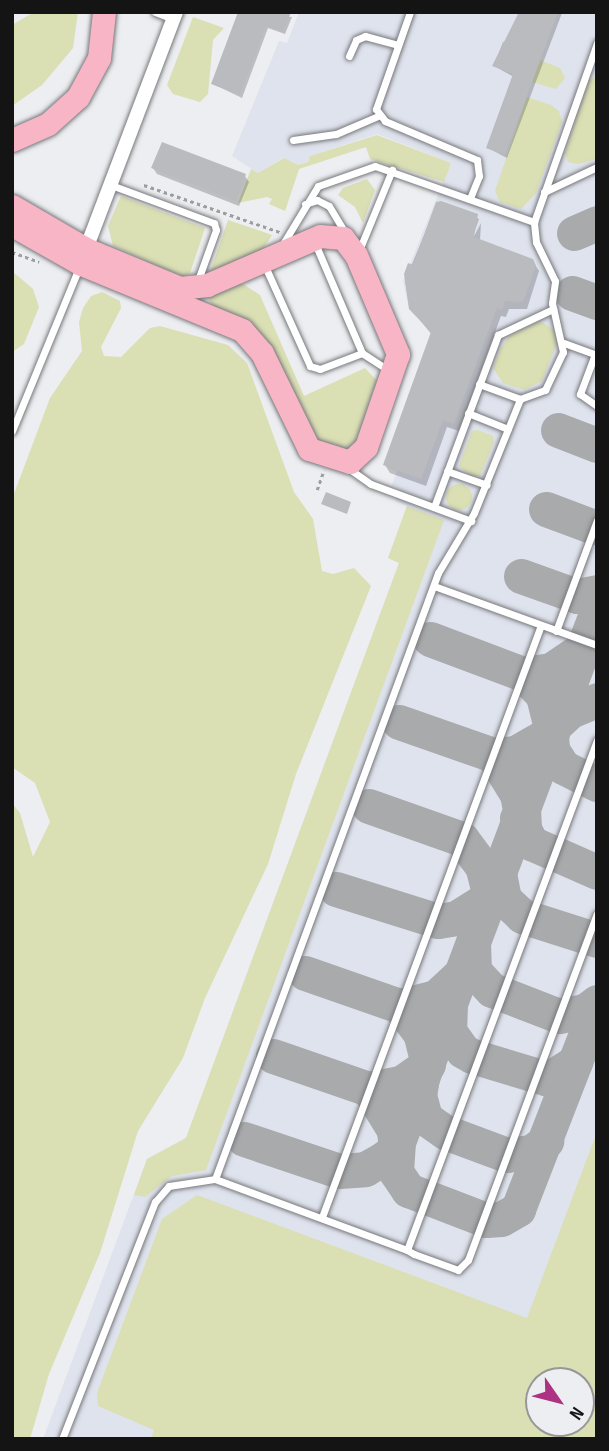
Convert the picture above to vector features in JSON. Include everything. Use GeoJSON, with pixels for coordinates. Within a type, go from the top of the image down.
{"type":"FeatureCollection","features":[{"type":"Feature","properties":{"kind":"main road"},"geometry":{"type":"LineString","coordinates":[[12,140],[48,124],[78,97],[99,58],[104,12]]}},
{"type":"Feature","properties":{"kind":"main road"},"geometry":{"type":"LineString","coordinates":[[12,206],[78,257]]}},
{"type":"Feature","properties":{"kind":"main road"},"geometry":{"type":"LineString","coordinates":[[12,225],[78,257],[242,330],[262,352],[303,442],[315,453],[350,462],[366,447],[391,380],[396,345],[354,250],[337,235],[312,238],[196,288],[170,285],[78,257],[12,239]]}},
{"type":"Feature","properties":{"kind":"street"},"geometry":{"type":"LineString","coordinates":[[78,257],[111,185],[174,16]]}},
{"type":"Feature","properties":{"kind":"lane"},"geometry":{"type":"LineString","coordinates":[[155,12],[174,16]]}},
{"type":"Feature","properties":{"kind":"lane"},"geometry":{"type":"LineString","coordinates":[[379,116],[376,100],[410,12]]}},
{"type":"Feature","properties":{"kind":"lane"},"geometry":{"type":"LineString","coordinates":[[349,56],[356,40],[365,36],[398,45]]}},
{"type":"Feature","properties":{"kind":"lane"},"geometry":{"type":"LineString","coordinates":[[215,1179],[433,586],[471,521],[520,399],[548,386],[564,343],[553,309],[555,281],[536,242],[534,222],[594,58],[597,43]]}},
{"type":"Feature","properties":{"kind":"lane"},"geometry":{"type":"LineString","coordinates":[[293,139],[336,134],[379,116],[477,160],[479,176],[470,198]]}},
{"type":"Feature","properties":{"kind":"lane"},"geometry":{"type":"LineString","coordinates":[[362,353],[320,369],[310,366],[270,258],[304,205],[324,182],[366,167],[392,170],[534,222]]}},
{"type":"Feature","properties":{"kind":"lane"},"geometry":{"type":"LineString","coordinates":[[544,192],[597,167]]}},
{"type":"Feature","properties":{"kind":"lane"},"geometry":{"type":"LineString","coordinates":[[354,250],[392,170]]}},
{"type":"Feature","properties":{"kind":"lane"},"geometry":{"type":"LineString","coordinates":[[111,185],[214,223],[216,230],[196,288]]}},
{"type":"Feature","properties":{"kind":"lane"},"geometry":{"type":"LineString","coordinates":[[304,205],[317,200],[328,206],[354,250]]}},
{"type":"Feature","properties":{"kind":"lane"},"geometry":{"type":"LineString","coordinates":[[312,238],[362,353],[384,365],[391,380]]}},
{"type":"Feature","properties":{"kind":"lane"},"geometry":{"type":"LineString","coordinates":[[12,431],[78,257]]}},
{"type":"Feature","properties":{"kind":"lane"},"geometry":{"type":"LineString","coordinates":[[434,507],[498,335],[553,309]]}},
{"type":"Feature","properties":{"kind":"lane"},"geometry":{"type":"LineString","coordinates":[[564,343],[596,354],[580,394],[597,406]]}},
{"type":"Feature","properties":{"kind":"lane"},"geometry":{"type":"LineString","coordinates":[[479,384],[520,399]]}},
{"type":"Feature","properties":{"kind":"lane"},"geometry":{"type":"LineString","coordinates":[[468,413],[508,429]]}},
{"type":"Feature","properties":{"kind":"lane"},"geometry":{"type":"LineString","coordinates":[[357,475],[366,447]]}},
{"type":"Feature","properties":{"kind":"lane"},"geometry":{"type":"LineString","coordinates":[[336,460],[357,475],[471,521]]}},
{"type":"Feature","properties":{"kind":"lane"},"geometry":{"type":"LineString","coordinates":[[447,471],[486,485]]}},
{"type":"Feature","properties":{"kind":"lane"},"geometry":{"type":"LineString","coordinates":[[556,631],[597,520]]}},
{"type":"Feature","properties":{"kind":"lane"},"geometry":{"type":"LineString","coordinates":[[433,586],[597,645]]}},
{"type":"Feature","properties":{"kind":"lane"},"geometry":{"type":"LineString","coordinates":[[322,1217],[541,625]]}},
{"type":"Feature","properties":{"kind":"lane"},"geometry":{"type":"LineString","coordinates":[[407,1250],[597,740]]}},
{"type":"Feature","properties":{"kind":"lane"},"geometry":{"type":"LineString","coordinates":[[62,1439],[155,1202],[169,1186],[215,1179],[458,1270],[468,1260],[597,914]]}},
{"type":"Feature","properties":{"kind":"shaded area"},"geometry":{"type":"Polygon","coordinates":[[[299,12],[597,12],[597,1439],[43,1439],[147,1159],[186,1138],[399,563],[388,558],[407,506],[395,501],[400,489],[392,485],[397,471],[383,465],[431,332],[409,309],[403,281],[451,163],[377,134],[310,156],[308,162],[298,165],[283,158],[258,173],[232,156],[279,41],[287,43],[299,12]]]}},
{"type":"Feature","properties":{"kind":"green space"},"geometry":{"type":"Polygon","coordinates":[[[34,12],[78,12],[73,48],[42,85],[12,106],[12,25],[34,12]]]}},
{"type":"Feature","properties":{"kind":"green space"},"geometry":{"type":"Polygon","coordinates":[[[193,17],[224,28],[213,40],[208,94],[200,102],[173,94],[167,85],[193,17]]]}},
{"type":"Feature","properties":{"kind":"green space"},"geometry":{"type":"Polygon","coordinates":[[[540,60],[560,68],[565,78],[556,89],[532,82],[540,60]]]}},
{"type":"Feature","properties":{"kind":"green space"},"geometry":{"type":"Polygon","coordinates":[[[597,76],[597,159],[578,164],[568,162],[565,154],[588,81],[597,76]]]}},
{"type":"Feature","properties":{"kind":"green space"},"geometry":{"type":"Polygon","coordinates":[[[527,97],[551,105],[559,111],[562,122],[536,193],[521,209],[500,202],[495,191],[527,97]]]}},
{"type":"Feature","properties":{"kind":"green space"},"geometry":{"type":"Polygon","coordinates":[[[377,135],[451,163],[444,182],[370,159],[366,147],[299,169],[285,211],[269,204],[272,199],[267,197],[238,203],[251,169],[258,173],[284,158],[298,165],[308,162],[310,156],[377,135]]]}},
{"type":"Feature","properties":{"kind":"green space"},"geometry":{"type":"Polygon","coordinates":[[[367,179],[375,190],[363,223],[355,207],[338,195],[343,188],[367,179]]]}},
{"type":"Feature","properties":{"kind":"green space"},"geometry":{"type":"Polygon","coordinates":[[[121,196],[205,228],[190,273],[182,277],[113,246],[108,226],[121,196]]]}},
{"type":"Feature","properties":{"kind":"green space"},"geometry":{"type":"Polygon","coordinates":[[[228,220],[272,235],[261,253],[210,272],[228,220]]]}},
{"type":"Feature","properties":{"kind":"green space"},"geometry":{"type":"Polygon","coordinates":[[[12,271],[33,289],[39,307],[24,344],[12,352],[12,271]]]}},
{"type":"Feature","properties":{"kind":"green space"},"geometry":{"type":"Polygon","coordinates":[[[237,280],[260,295],[304,396],[365,368],[377,381],[353,450],[321,446],[267,349],[210,303],[208,296],[237,280]]]}},
{"type":"Feature","properties":{"kind":"green space"},"geometry":{"type":"Polygon","coordinates":[[[102,292],[120,301],[121,308],[101,347],[104,356],[121,357],[150,328],[160,326],[228,345],[247,363],[294,492],[313,519],[322,571],[333,574],[354,568],[371,586],[296,774],[268,864],[205,998],[183,1058],[138,1131],[100,1253],[49,1374],[30,1439],[12,1439],[12,803],[20,813],[33,857],[50,822],[35,783],[12,767],[12,499],[50,398],[82,351],[79,322],[83,308],[91,296],[102,292]]]}},
{"type":"Feature","properties":{"kind":"green space"},"geometry":{"type":"Polygon","coordinates":[[[540,321],[554,330],[557,343],[542,381],[524,390],[503,383],[493,368],[501,348],[509,336],[540,321]]]}},
{"type":"Feature","properties":{"kind":"green space"},"geometry":{"type":"Polygon","coordinates":[[[478,430],[493,436],[494,442],[480,476],[472,477],[459,466],[472,431],[478,430]]]}},
{"type":"Feature","properties":{"kind":"green space"},"geometry":{"type":"Polygon","coordinates":[[[459,484],[468,488],[472,497],[468,506],[459,510],[450,506],[446,497],[450,488],[459,484]]]}},
{"type":"Feature","properties":{"kind":"green space"},"geometry":{"type":"Polygon","coordinates":[[[407,506],[444,520],[206,1170],[172,1176],[145,1197],[134,1195],[147,1159],[186,1138],[399,563],[388,558],[407,506]]]}},
{"type":"Feature","properties":{"kind":"green space"},"geometry":{"type":"Polygon","coordinates":[[[597,1132],[597,1439],[151,1439],[154,1430],[98,1406],[97,1393],[162,1219],[197,1195],[527,1318],[597,1132]]]}},
{"type":"Feature","properties":{"kind":"building"},"geometry":{"type":"Polygon","coordinates":[[[238,12],[291,12],[283,32],[266,26],[240,95],[211,84],[238,12]]]}},
{"type":"Feature","properties":{"kind":"building"},"geometry":{"type":"Polygon","coordinates":[[[519,12],[558,12],[505,155],[486,148],[513,74],[492,66],[519,12]]]}},
{"type":"Feature","properties":{"kind":"building"},"geometry":{"type":"Polygon","coordinates":[[[162,142],[246,174],[236,201],[151,168],[162,142]]]}},
{"type":"Feature","properties":{"kind":"building"},"geometry":{"type":"Polygon","coordinates":[[[441,201],[478,214],[474,237],[533,259],[536,266],[523,302],[505,301],[502,310],[497,308],[454,424],[443,420],[421,479],[383,465],[431,332],[409,309],[404,274],[408,263],[413,265],[436,202],[441,201]]]}},
{"type":"Feature","properties":{"kind":"building"},"geometry":{"type":"Polygon","coordinates":[[[326,492],[351,502],[347,514],[321,504],[326,492]]]}},
{"type":"Feature","properties":{"kind":"taxiway"},"geometry":{"type":"LineString","coordinates":[[574,233],[597,223]]}},
{"type":"Feature","properties":{"kind":"taxiway"},"geometry":{"type":"LineString","coordinates":[[572,293],[597,302]]}},
{"type":"Feature","properties":{"kind":"taxiway"},"geometry":{"type":"LineString","coordinates":[[558,430],[597,445]]}},
{"type":"Feature","properties":{"kind":"taxiway"},"geometry":{"type":"LineString","coordinates":[[546,509],[594,527]]}},
{"type":"Feature","properties":{"kind":"taxiway"},"geometry":{"type":"LineString","coordinates":[[521,576],[577,596],[597,592]]}},
{"type":"Feature","properties":{"kind":"taxiway"},"geometry":{"type":"LineString","coordinates":[[597,611],[398,1142],[396,1172],[408,1190],[486,1220],[501,1219],[518,1209],[597,1005]]}},
{"type":"Feature","properties":{"kind":"taxiway"},"geometry":{"type":"LineString","coordinates":[[430,639],[523,674]]}},
{"type":"Feature","properties":{"kind":"taxiway"},"geometry":{"type":"LineString","coordinates":[[517,818],[521,816],[517,794],[493,755],[515,753],[552,732],[543,695],[523,674],[551,670],[581,650]]}},
{"type":"Feature","properties":{"kind":"taxiway"},"geometry":{"type":"LineString","coordinates":[[554,726],[570,711],[597,700]]}},
{"type":"Feature","properties":{"kind":"taxiway"},"geometry":{"type":"LineString","coordinates":[[399,722],[493,755]]}},
{"type":"Feature","properties":{"kind":"taxiway"},"geometry":{"type":"LineString","coordinates":[[551,735],[552,750],[563,767],[597,784]]}},
{"type":"Feature","properties":{"kind":"taxiway"},"geometry":{"type":"LineString","coordinates":[[336,889],[438,921],[456,918],[490,897],[482,866],[462,839],[369,806]]}},
{"type":"Feature","properties":{"kind":"taxiway"},"geometry":{"type":"LineString","coordinates":[[523,809],[524,829],[531,843],[597,872]]}},
{"type":"Feature","properties":{"kind":"taxiway"},"geometry":{"type":"LineString","coordinates":[[499,873],[504,899],[522,916],[597,940]]}},
{"type":"Feature","properties":{"kind":"taxiway"},"geometry":{"type":"LineString","coordinates":[[473,943],[474,971],[492,990],[559,1016],[585,1011],[597,1002]]}},
{"type":"Feature","properties":{"kind":"taxiway"},"geometry":{"type":"LineString","coordinates":[[305,973],[400,1006]]}},
{"type":"Feature","properties":{"kind":"taxiway"},"geometry":{"type":"LineString","coordinates":[[244,1139],[339,1171],[365,1169],[383,1159],[396,1149],[394,1130],[369,1089],[401,1083],[428,1064],[420,1033],[400,1006],[436,997],[461,974]]}},
{"type":"Feature","properties":{"kind":"taxiway"},"geometry":{"type":"LineString","coordinates":[[450,1004],[449,1031],[463,1051],[472,1056],[548,1079],[575,1062]]}},
{"type":"Feature","properties":{"kind":"taxiway"},"geometry":{"type":"LineString","coordinates":[[273,1056],[369,1089]]}},
{"type":"Feature","properties":{"kind":"taxiway"},"geometry":{"type":"LineString","coordinates":[[422,1078],[419,1095],[425,1118],[445,1132],[507,1155],[531,1152],[546,1141]]}}]}
